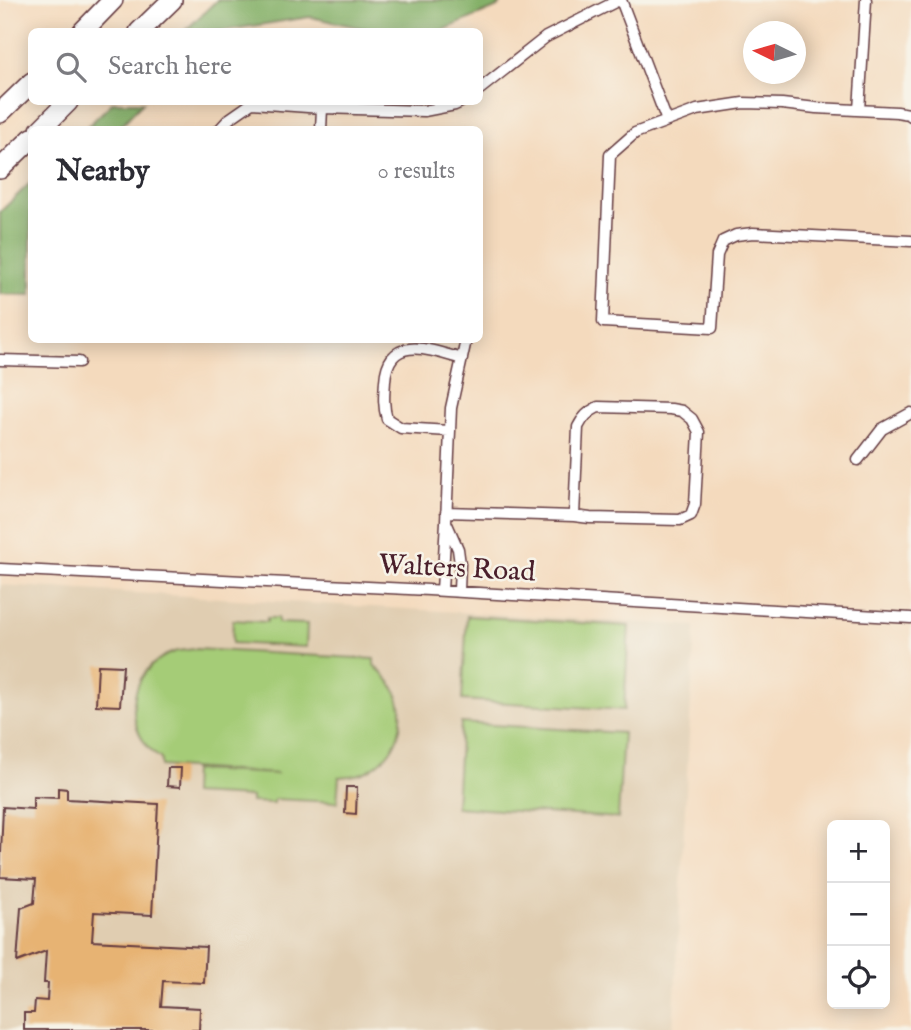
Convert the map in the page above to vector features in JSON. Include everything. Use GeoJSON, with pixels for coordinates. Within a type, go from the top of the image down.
{"type":"FeatureCollection","features":[{"type":"Feature","properties":{"kind":"highway"},"geometry":{"type":"LineString","coordinates":[[86,28],[113,0]]}},
{"type":"Feature","properties":{"kind":"highway"},"geometry":{"type":"LineString","coordinates":[[143,28],[172,0]]}},
{"type":"Feature","properties":{"kind":"highway"},"geometry":{"type":"LineString","coordinates":[[0,113],[28,86]]}},
{"type":"Feature","properties":{"kind":"highway"},"geometry":{"type":"LineString","coordinates":[[44,126],[65,105]]}},
{"type":"Feature","properties":{"kind":"highway"},"geometry":{"type":"LineString","coordinates":[[0,169],[28,142]]}},
{"type":"Feature","properties":{"kind":"street"},"geometry":{"type":"LineString","coordinates":[[483,87],[546,37],[620,0],[667,121]]}},
{"type":"Feature","properties":{"kind":"street"},"geometry":{"type":"LineString","coordinates":[[859,110],[866,0]]}},
{"type":"Feature","properties":{"kind":"street"},"geometry":{"type":"LineString","coordinates":[[911,116],[897,112],[743,103],[697,110],[635,133],[610,155],[603,322],[712,328],[717,255],[723,241],[736,235],[753,233],[911,241]]}},
{"type":"Feature","properties":{"kind":"street"},"geometry":{"type":"LineString","coordinates":[[223,126],[250,105]]}},
{"type":"Feature","properties":{"kind":"street"},"geometry":{"type":"LineString","coordinates":[[281,105],[424,111],[455,105]]}},
{"type":"Feature","properties":{"kind":"street"},"geometry":{"type":"LineString","coordinates":[[321,126],[322,108]]}},
{"type":"Feature","properties":{"kind":"street"},"geometry":{"type":"LineString","coordinates":[[442,590],[451,408],[465,343]]}},
{"type":"Feature","properties":{"kind":"street"},"geometry":{"type":"LineString","coordinates":[[449,431],[401,428],[387,419],[383,409],[386,368],[392,356],[415,348],[462,359]]}},
{"type":"Feature","properties":{"kind":"street"},"geometry":{"type":"LineString","coordinates":[[0,360],[79,362]]}},
{"type":"Feature","properties":{"kind":"street"},"geometry":{"type":"LineString","coordinates":[[446,517],[574,516],[590,519],[680,520],[691,515],[695,504],[699,432],[692,419],[682,411],[671,409],[598,407],[589,412],[582,418],[579,427],[574,516]]}},
{"type":"Feature","properties":{"kind":"street"},"geometry":{"type":"LineString","coordinates":[[858,460],[882,429],[911,413]]}},
{"type":"Feature","properties":{"kind":"street"},"geometry":{"type":"LineString","coordinates":[[446,517],[458,549],[458,591]]}},
{"type":"Feature","properties":{"kind":"street","name":"Walters Road"},"geometry":{"type":"LineString","coordinates":[[0,569],[442,590],[911,618]]}},
{"type":"Feature","properties":{"kind":"shaded area"},"geometry":{"type":"Polygon","coordinates":[[[0,585],[695,626],[673,1030],[0,1030],[0,585]]]}},
{"type":"Feature","properties":{"kind":"green space"},"geometry":{"type":"Polygon","coordinates":[[[217,0],[503,0],[498,7],[448,28],[363,28],[310,17],[239,28],[188,28],[217,0]]]}},
{"type":"Feature","properties":{"kind":"green space"},"geometry":{"type":"Polygon","coordinates":[[[110,105],[140,105],[121,126],[88,126],[110,105]]]}},
{"type":"Feature","properties":{"kind":"green space"},"geometry":{"type":"Polygon","coordinates":[[[28,185],[28,295],[0,294],[0,212],[28,185]]]}},
{"type":"Feature","properties":{"kind":"green space"},"geometry":{"type":"Polygon","coordinates":[[[467,616],[629,626],[624,710],[462,700],[467,616]]]}},
{"type":"Feature","properties":{"kind":"green space"},"geometry":{"type":"Polygon","coordinates":[[[267,618],[278,618],[278,623],[307,624],[306,647],[232,643],[233,620],[267,622],[267,618]]]}},
{"type":"Feature","properties":{"kind":"green space"},"geometry":{"type":"Polygon","coordinates":[[[196,649],[374,659],[374,665],[392,685],[401,710],[401,722],[393,746],[386,756],[365,772],[339,777],[337,802],[274,799],[274,803],[251,802],[251,797],[192,794],[193,770],[278,774],[161,766],[161,759],[148,747],[139,733],[135,717],[134,701],[138,686],[146,672],[158,660],[174,652],[196,649]]]}},
{"type":"Feature","properties":{"kind":"green space"},"geometry":{"type":"Polygon","coordinates":[[[461,723],[623,733],[618,818],[456,807],[461,723]]]}},
{"type":"Feature","properties":{"kind":"building"},"geometry":{"type":"Polygon","coordinates":[[[98,665],[123,666],[120,706],[96,705],[98,665]]]}},
{"type":"Feature","properties":{"kind":"building"},"geometry":{"type":"Polygon","coordinates":[[[168,768],[181,768],[180,787],[167,786],[168,768]]]}},
{"type":"Feature","properties":{"kind":"building"},"geometry":{"type":"Polygon","coordinates":[[[346,787],[357,787],[356,814],[345,813],[346,787]]]}},
{"type":"Feature","properties":{"kind":"building"},"geometry":{"type":"Polygon","coordinates":[[[58,788],[67,789],[67,799],[158,804],[152,915],[94,912],[92,941],[206,947],[204,983],[163,981],[161,1006],[200,1008],[199,1030],[24,1030],[24,1013],[34,1013],[35,1000],[47,1001],[48,983],[44,983],[46,951],[17,962],[21,908],[34,903],[36,879],[0,877],[3,807],[33,809],[33,797],[58,798],[58,788]]]}}]}
